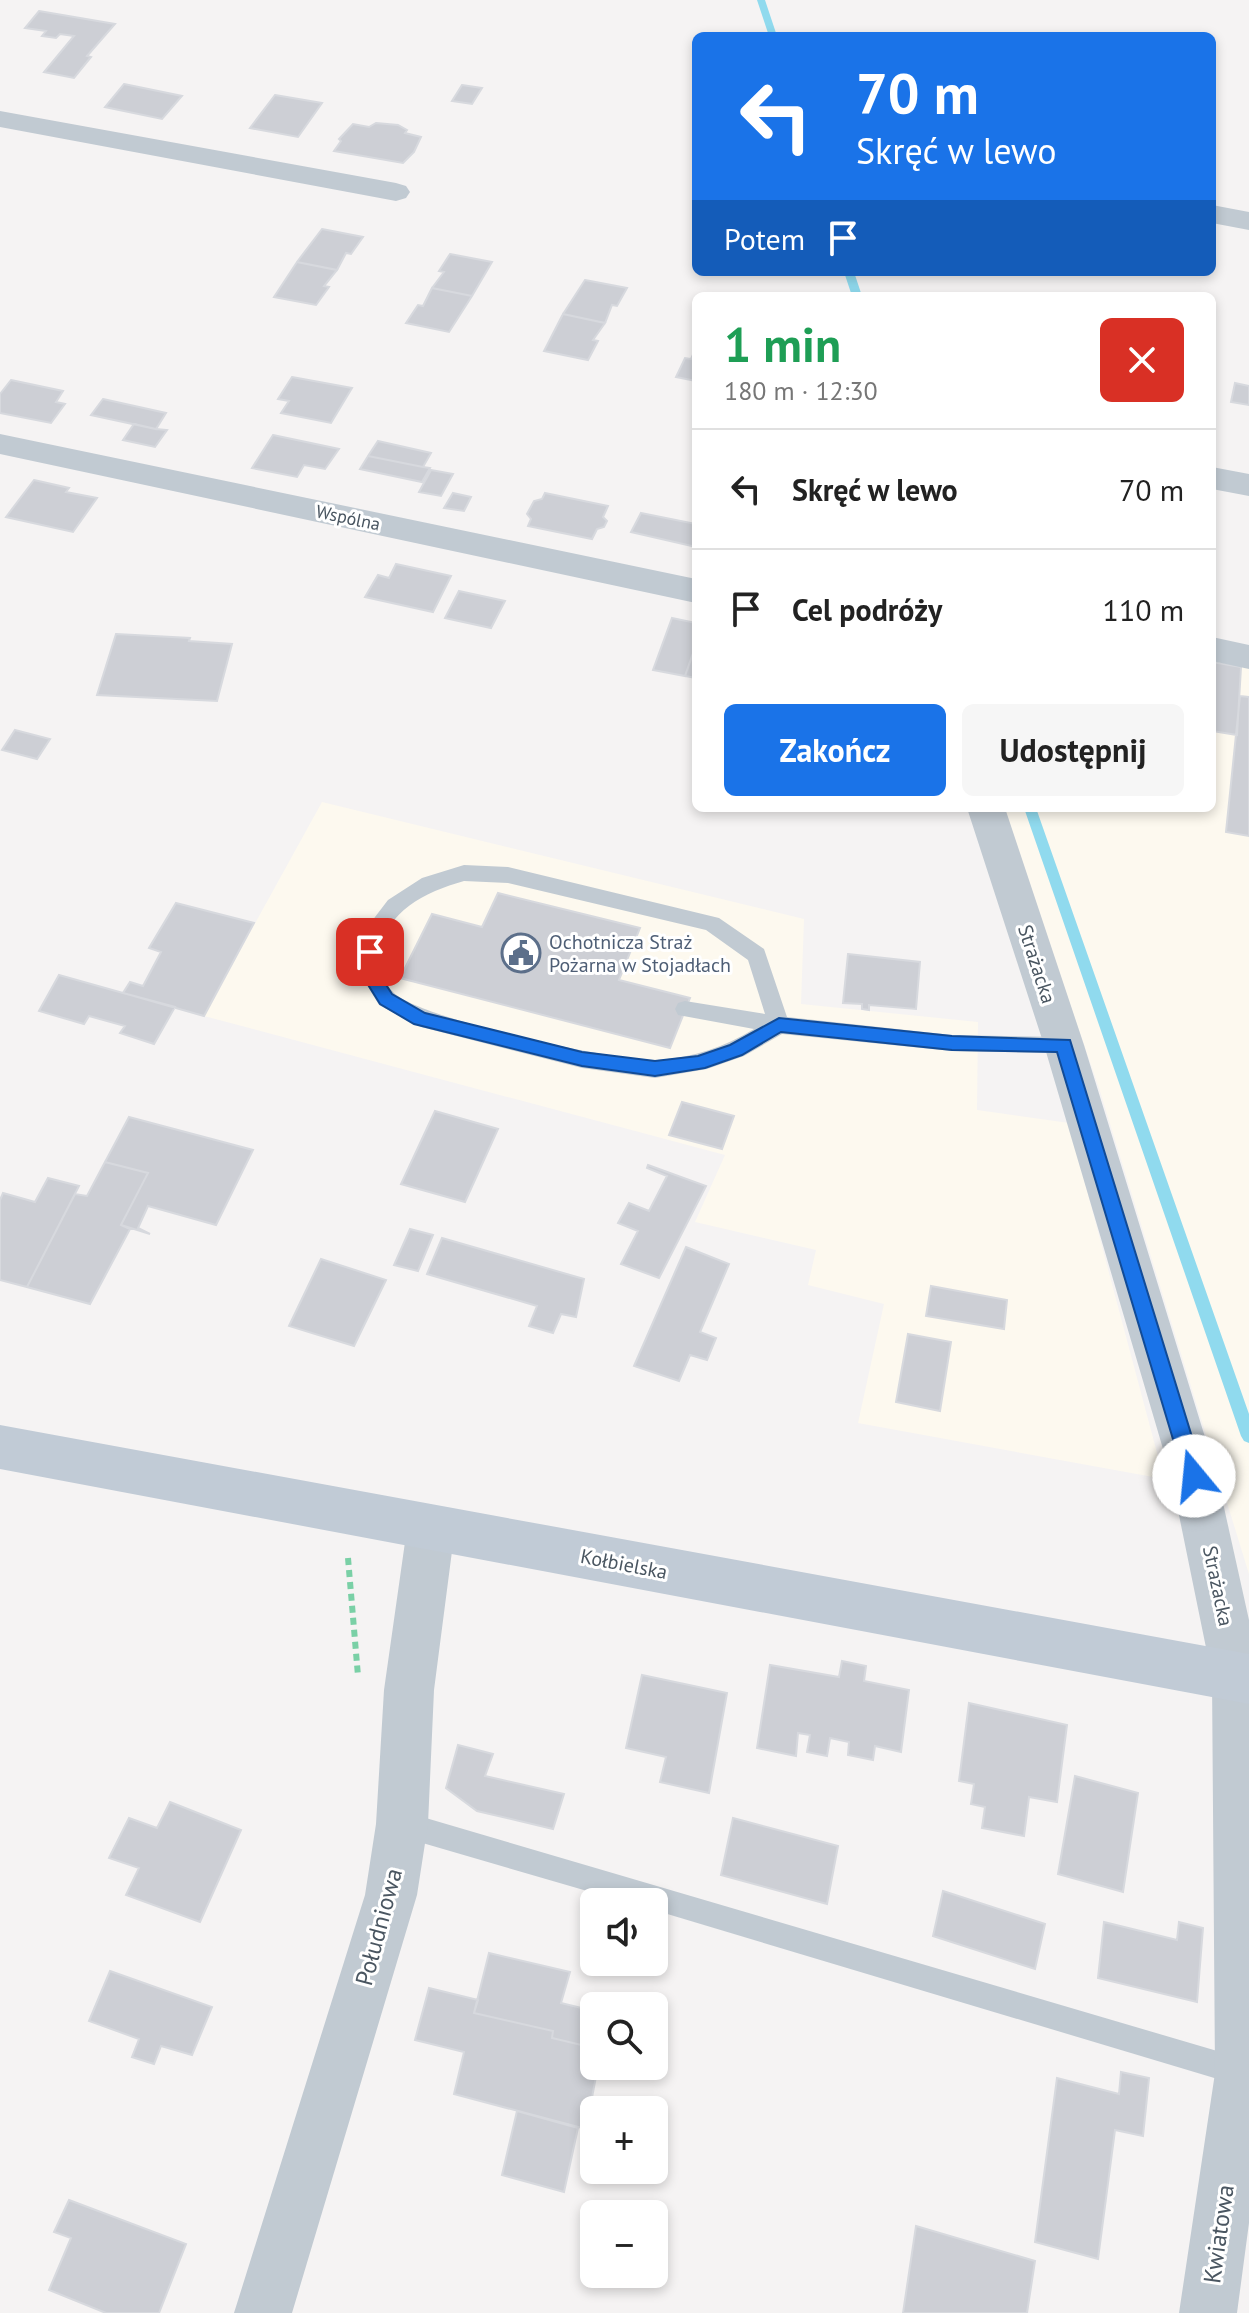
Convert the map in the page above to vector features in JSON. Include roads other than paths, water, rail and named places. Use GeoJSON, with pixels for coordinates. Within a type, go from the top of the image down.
{"type":"FeatureCollection","features":[{"type":"Feature","properties":{"kind":"street"},"geometry":{"type":"LineString","coordinates":[[0,119],[396,192]]}},
{"type":"Feature","properties":{"kind":"street"},"geometry":{"type":"LineString","coordinates":[[1216,215],[1249,221]]}},
{"type":"Feature","properties":{"kind":"street","name":"Wspólna"},"geometry":{"type":"LineString","coordinates":[[0,444],[692,590]]}},
{"type":"Feature","properties":{"kind":"street"},"geometry":{"type":"LineString","coordinates":[[1216,479],[1249,485]]}},
{"type":"Feature","properties":{"kind":"street"},"geometry":{"type":"LineString","coordinates":[[1216,650],[1249,657]]}},
{"type":"Feature","properties":{"kind":"street","name":"Strażacka"},"geometry":{"type":"LineString","coordinates":[[987,812],[1064,1045],[1194,1476],[1243,1678]]}},
{"type":"Feature","properties":{"kind":"street","name":"Kołbielska"},"geometry":{"type":"LineString","coordinates":[[0,1447],[1243,1678]]}},
{"type":"Feature","properties":{"kind":"street","name":"Południowa"},"geometry":{"type":"LineString","coordinates":[[263,2313],[391,1895],[402,1824],[409,1690],[431,1528]]}},
{"type":"Feature","properties":{"kind":"street","name":"Kwiatowa"},"geometry":{"type":"LineString","coordinates":[[1208,2313],[1242,2073],[1243,1678]]}},
{"type":"Feature","properties":{"kind":"lane"},"geometry":{"type":"LineString","coordinates":[[464,873],[508,875],[712,924],[757,955],[779,1025],[736,1050],[699,1063],[655,1069],[582,1059],[421,1019],[386,999],[368,970],[372,934],[395,905],[429,883],[464,873]]}},
{"type":"Feature","properties":{"kind":"lane"},"geometry":{"type":"LineString","coordinates":[[685,1009],[779,1025],[952,1043],[1064,1045]]}},
{"type":"Feature","properties":{"kind":"lane"},"geometry":{"type":"LineString","coordinates":[[402,1824],[738,1921],[1242,2073]]}},
{"type":"Feature","properties":{"kind":"waterway"},"geometry":{"type":"LineString","coordinates":[[761,0],[772,32]]}},
{"type":"Feature","properties":{"kind":"waterway"},"geometry":{"type":"LineString","coordinates":[[850,276],[856,292]]}},
{"type":"Feature","properties":{"kind":"waterway"},"geometry":{"type":"LineString","coordinates":[[1031,812],[1249,1436]]}},
{"type":"Feature","properties":{"kind":"place","name":"Ochotnicza Straż Pożarna w Stojadłach"},"geometry":{"type":"Point","coordinates":[521,953]}}]}
